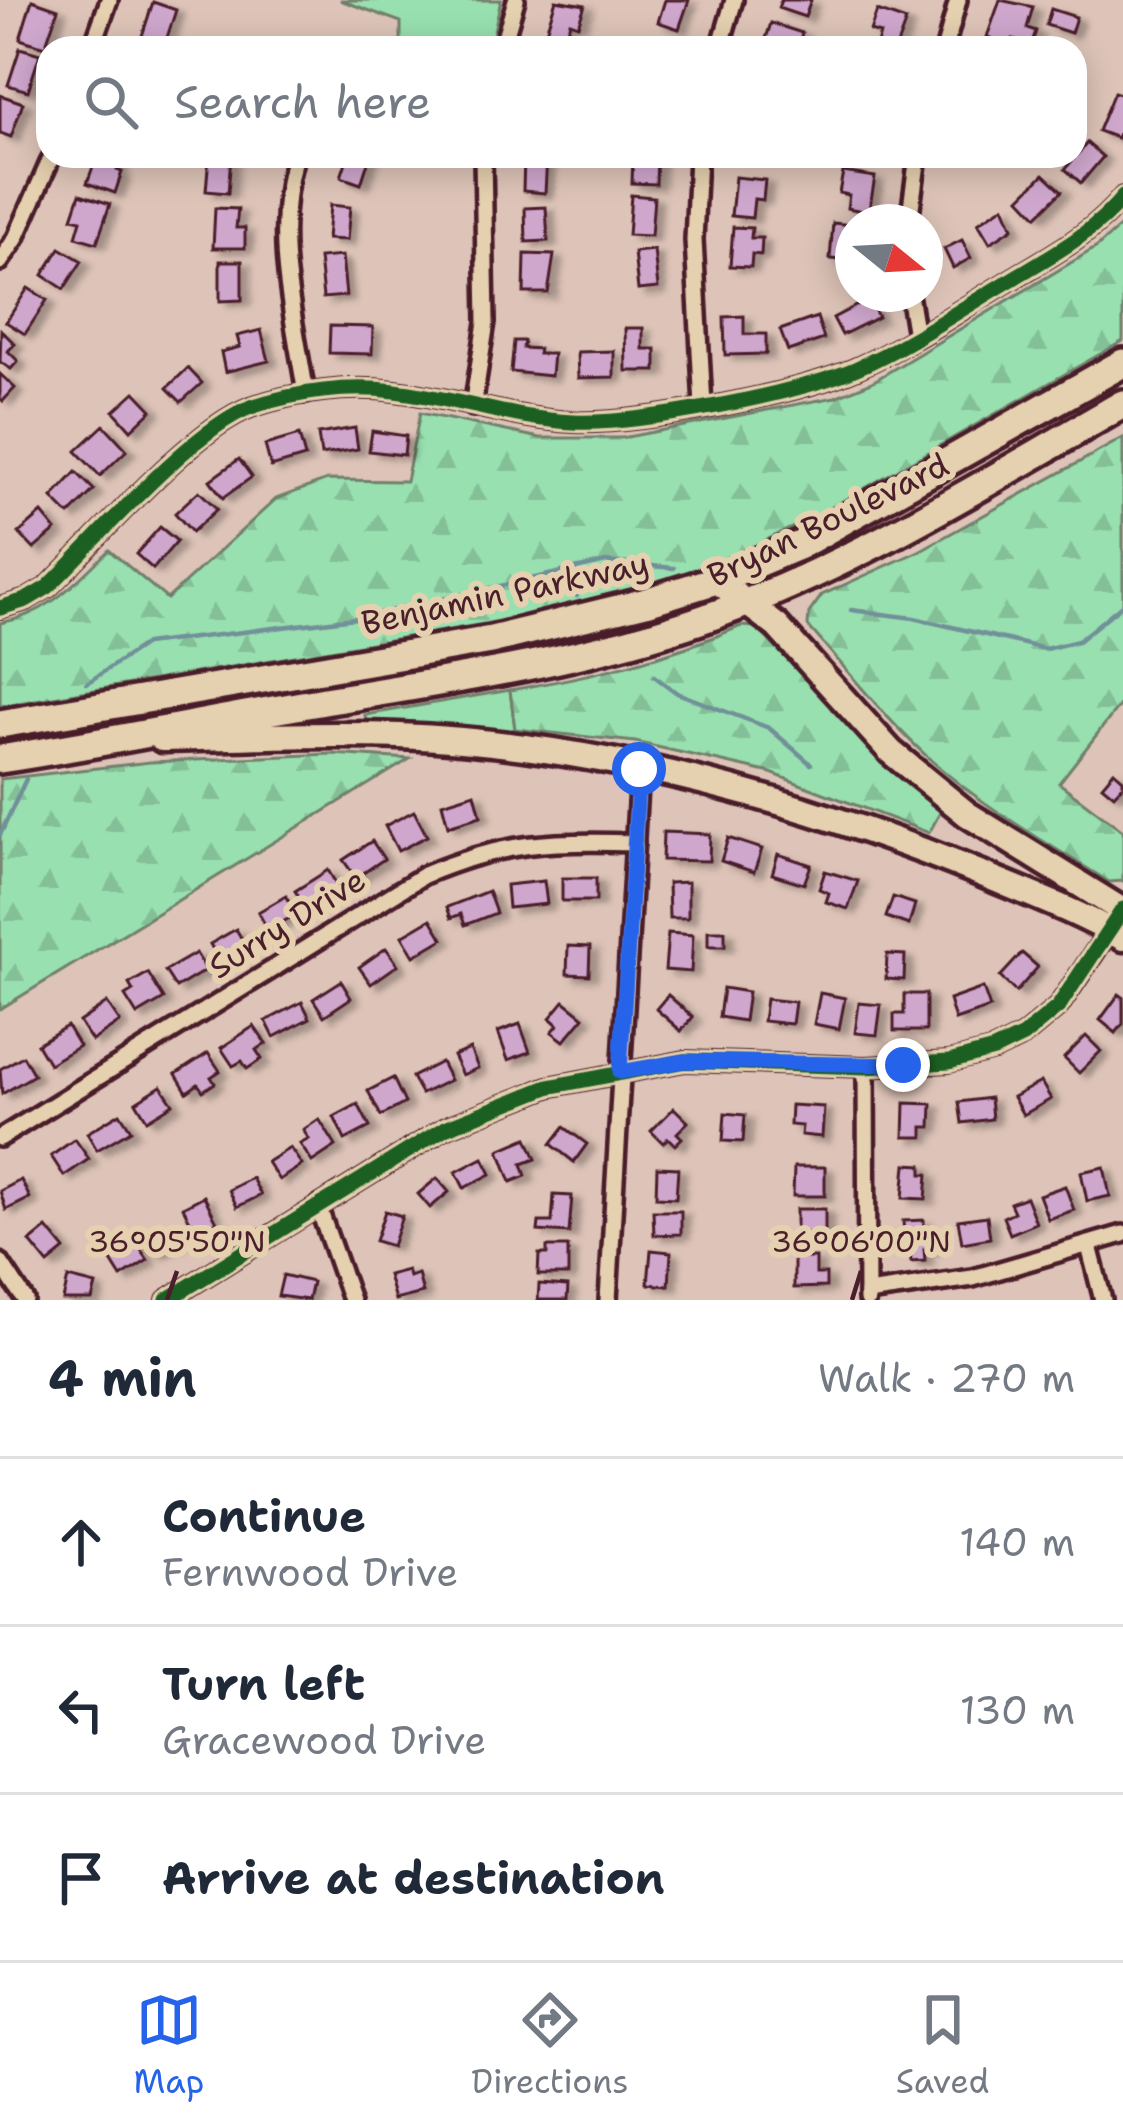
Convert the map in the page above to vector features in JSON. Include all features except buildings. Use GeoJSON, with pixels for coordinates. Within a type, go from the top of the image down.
{"type":"FeatureCollection","features":[{"type":"Feature","properties":{"kind":"highway","name":"Bryan Boulevard"},"geometry":{"type":"LineString","coordinates":[[716,580],[800,545],[1123,363]]}},
{"type":"Feature","properties":{"kind":"highway","name":"Bryan Boulevard"},"geometry":{"type":"LineString","coordinates":[[124,740],[218,719],[554,662],[706,619],[815,573],[1123,404]]}},
{"type":"Feature","properties":{"kind":"highway","name":"Benjamin Parkway"},"geometry":{"type":"LineString","coordinates":[[0,724],[496,639],[716,580]]}},
{"type":"Feature","properties":{"kind":"highway"},"geometry":{"type":"LineString","coordinates":[[0,759],[124,740]]}},
{"type":"Feature","properties":{"kind":"main road"},"geometry":{"type":"LineString","coordinates":[[716,580],[777,626],[891,752],[952,802],[1120,920]]}},
{"type":"Feature","properties":{"kind":"main road"},"geometry":{"type":"LineString","coordinates":[[124,740],[400,736],[495,745],[639,769],[775,800],[1120,920]]}},
{"type":"Feature","properties":{"kind":"street"},"geometry":{"type":"LineString","coordinates":[[96,36],[109,0]]}},
{"type":"Feature","properties":{"kind":"street"},"geometry":{"type":"LineString","coordinates":[[506,36],[516,0]]}},
{"type":"Feature","properties":{"kind":"street"},"geometry":{"type":"LineString","coordinates":[[724,36],[734,0]]}},
{"type":"Feature","properties":{"kind":"street"},"geometry":{"type":"LineString","coordinates":[[948,36],[958,0]]}},
{"type":"Feature","properties":{"kind":"street"},"geometry":{"type":"LineString","coordinates":[[0,262],[16,238],[47,168]]}},
{"type":"Feature","properties":{"kind":"street"},"geometry":{"type":"LineString","coordinates":[[292,168],[286,187],[284,255],[306,394]]}},
{"type":"Feature","properties":{"kind":"street"},"geometry":{"type":"LineString","coordinates":[[473,407],[486,322],[483,168]]}},
{"type":"Feature","properties":{"kind":"street"},"geometry":{"type":"LineString","coordinates":[[697,168],[694,240],[703,406]]}},
{"type":"Feature","properties":{"kind":"street"},"geometry":{"type":"LineString","coordinates":[[912,204],[917,168]]}},
{"type":"Feature","properties":{"kind":"street"},"geometry":{"type":"LineString","coordinates":[[0,608],[49,586],[197,441],[250,408],[306,394],[394,391],[527,418],[578,422],[703,406],[803,386],[857,368],[916,336],[1078,239],[1123,197]]}},
{"type":"Feature","properties":{"kind":"street"},"geometry":{"type":"LineString","coordinates":[[912,312],[916,336]]}},
{"type":"Feature","properties":{"kind":"street"},"geometry":{"type":"LineString","coordinates":[[608,1300],[639,769]]}},
{"type":"Feature","properties":{"kind":"street","name":"Surry Drive"},"geometry":{"type":"LineString","coordinates":[[0,1138],[424,874],[508,846],[562,841],[635,843]]}},
{"type":"Feature","properties":{"kind":"street"},"geometry":{"type":"LineString","coordinates":[[167,1300],[446,1128],[548,1088],[685,1061],[866,1067],[949,1062],[994,1050],[1023,1036],[1058,1007],[1120,920]]}},
{"type":"Feature","properties":{"kind":"street"},"geometry":{"type":"LineString","coordinates":[[866,1067],[867,1296],[973,1278],[1123,1234]]}},
{"type":"Feature","properties":{"kind":"street"},"geometry":{"type":"LineString","coordinates":[[318,1206],[352,1300]]}},
{"type":"Feature","properties":{"kind":"street"},"geometry":{"type":"LineString","coordinates":[[1089,1246],[1103,1300]]}},
{"type":"Feature","properties":{"kind":"street"},"geometry":{"type":"LineString","coordinates":[[0,1262],[25,1300]]}},
{"type":"Feature","properties":{"kind":"green space"},"geometry":{"type":"Polygon","coordinates":[[[340,0],[501,0],[493,36],[401,36],[401,22],[340,0]]]}},
{"type":"Feature","properties":{"kind":"green space"},"geometry":{"type":"Polygon","coordinates":[[[1123,224],[1123,341],[818,515],[727,559],[649,587],[543,614],[0,706],[0,623],[47,605],[109,550],[167,599],[276,499],[327,480],[406,481],[420,413],[540,438],[622,438],[835,397],[872,382],[1097,247],[1123,224]]]}},
{"type":"Feature","properties":{"kind":"green space"},"geometry":{"type":"Polygon","coordinates":[[[1123,438],[1123,701],[1059,783],[1123,831],[1123,881],[1109,882],[996,811],[933,762],[808,626],[809,613],[822,595],[919,551],[1123,438]]]}},
{"type":"Feature","properties":{"kind":"green space"},"geometry":{"type":"Polygon","coordinates":[[[741,626],[756,627],[884,761],[942,809],[929,833],[771,773],[635,742],[515,729],[510,690],[627,665],[741,626]]]}},
{"type":"Feature","properties":{"kind":"green space"},"geometry":{"type":"Polygon","coordinates":[[[510,690],[515,729],[495,735],[366,723],[365,715],[510,690]]]}},
{"type":"Feature","properties":{"kind":"green space"},"geometry":{"type":"Polygon","coordinates":[[[332,754],[410,759],[0,1009],[0,779],[150,762],[332,754]]]}},
{"type":"Feature","properties":{"kind":"waterway"},"geometry":{"type":"LineString","coordinates":[[87,683],[145,644],[363,617],[606,562],[674,568]]}},
{"type":"Feature","properties":{"kind":"waterway"},"geometry":{"type":"LineString","coordinates":[[554,576],[577,596]]}},
{"type":"Feature","properties":{"kind":"waterway"},"geometry":{"type":"LineString","coordinates":[[851,610],[914,618],[1045,649],[1078,641],[1123,604]]}},
{"type":"Feature","properties":{"kind":"waterway"},"geometry":{"type":"LineString","coordinates":[[654,676],[677,693],[769,728],[811,764]]}},
{"type":"Feature","properties":{"kind":"waterway"},"geometry":{"type":"LineString","coordinates":[[0,835],[26,779]]}},
{"type":"Feature","properties":{"kind":"cycle path"},"geometry":{"type":"LineString","coordinates":[[0,608],[48,587],[174,461],[251,407],[322,391],[377,389],[528,417],[601,422],[758,397],[831,378],[895,349],[1069,244],[1123,197]]}},
{"type":"Feature","properties":{"kind":"cycle path"},"geometry":{"type":"LineString","coordinates":[[167,1300],[445,1128],[548,1087],[685,1061],[866,1067],[949,1062],[994,1050],[1023,1036],[1058,1007],[1123,909]]}},
{"type":"Feature","properties":{"kind":"route"},"geometry":{"type":"LineString","coordinates":[[639,769],[620,1072],[685,1061],[903,1065]]}}]}
